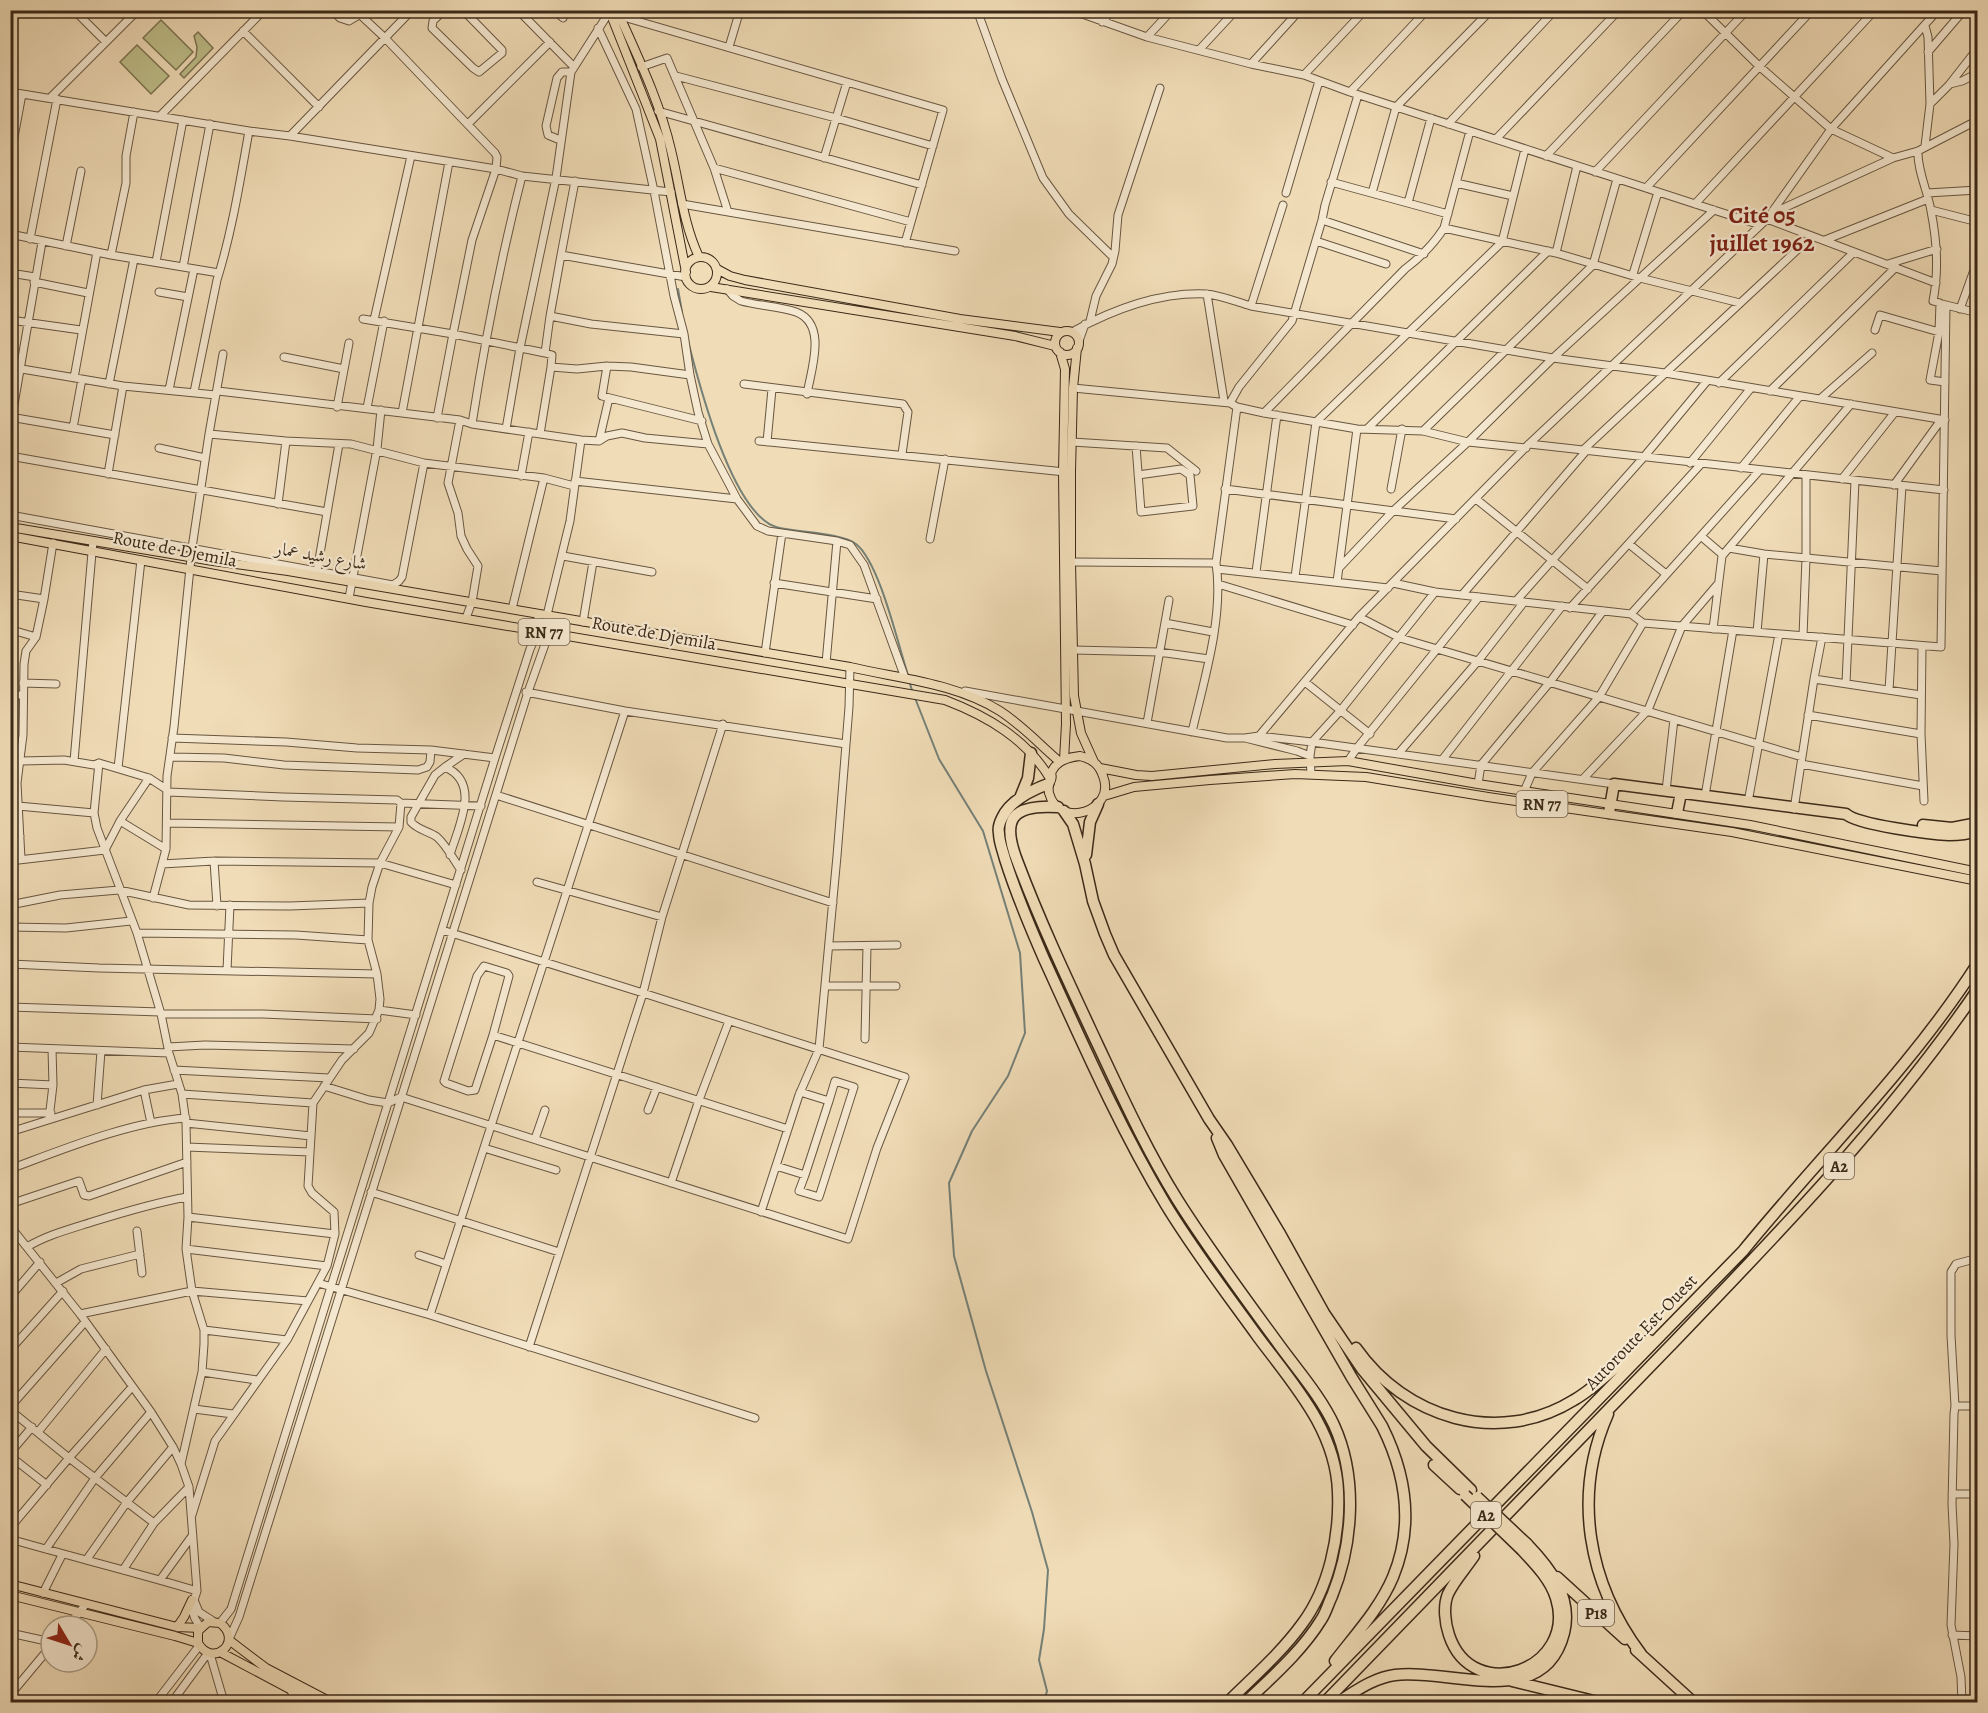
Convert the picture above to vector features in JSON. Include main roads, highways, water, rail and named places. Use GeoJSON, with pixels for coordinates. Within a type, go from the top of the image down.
{"type":"FeatureCollection","features":[{"type":"Feature","properties":{"kind":"highway"},"geometry":{"type":"LineString","coordinates":[[1020,798],[1028,778],[1031,753]]}},
{"type":"Feature","properties":{"kind":"highway"},"geometry":{"type":"LineString","coordinates":[[1050,782],[1020,798],[1001,818],[998,832],[1017,895],[1082,1042],[1120,1121],[1166,1205],[1316,1416],[1328,1443],[1334,1465],[1338,1491],[1337,1526],[1331,1561],[1318,1598],[1302,1624],[1228,1702]]}},
{"type":"Feature","properties":{"kind":"highway"},"geometry":{"type":"LineString","coordinates":[[1610,808],[1614,784],[1846,814],[1859,821],[1937,834],[1966,834],[1977,831]]}},
{"type":"Feature","properties":{"kind":"highway"},"geometry":{"type":"LineString","coordinates":[[1677,813],[1681,793]]}},
{"type":"Feature","properties":{"kind":"highway"},"geometry":{"type":"LineString","coordinates":[[1085,864],[1090,822],[1101,800]]}},
{"type":"Feature","properties":{"kind":"highway"},"geometry":{"type":"LineString","coordinates":[[1246,1702],[1297,1651],[1322,1619],[1338,1581],[1349,1533],[1346,1464],[1334,1426],[1321,1401],[1230,1280],[1170,1187],[1142,1136],[1054,951],[1014,854],[1008,831],[1014,818],[1022,811],[1039,806],[1061,809],[1073,824],[1098,917],[1114,955],[1209,1119],[1227,1145],[1330,1322],[1368,1377],[1468,1493]]}},
{"type":"Feature","properties":{"kind":"highway"},"geometry":{"type":"LineString","coordinates":[[1840,814],[1851,812],[1952,828],[1977,823]]}},
{"type":"Feature","properties":{"kind":"highway","name":"Autoroute Est-Ouest"},"geometry":{"type":"LineString","coordinates":[[1305,1700],[1743,1251],[1930,1030],[1977,963]]}},
{"type":"Feature","properties":{"kind":"highway","name":"Autoroute Est-Ouest"},"geometry":{"type":"LineString","coordinates":[[1325,1702],[1759,1255],[1917,1072],[1977,989]]}},
{"type":"Feature","properties":{"kind":"highway"},"geometry":{"type":"LineString","coordinates":[[1209,1119],[1224,1155],[1382,1426],[1394,1450],[1401,1476],[1405,1523],[1402,1548],[1393,1578],[1383,1596],[1305,1700]]}},
{"type":"Feature","properties":{"kind":"highway"},"geometry":{"type":"LineString","coordinates":[[1306,1280],[1363,1359],[1392,1387],[1416,1404],[1455,1419],[1506,1423],[1529,1419],[1565,1405],[1588,1391],[1636,1349],[1665,1330]]}},
{"type":"Feature","properties":{"kind":"highway"},"geometry":{"type":"LineString","coordinates":[[1328,1335],[1391,1417],[1432,1463],[1468,1493],[1552,1572],[1562,1591],[1565,1606],[1566,1622],[1562,1640],[1553,1657],[1544,1665],[1533,1673],[1512,1681]]}},
{"type":"Feature","properties":{"kind":"highway"},"geometry":{"type":"LineString","coordinates":[[1611,1408],[1595,1450],[1589,1479],[1587,1509],[1590,1539],[1597,1570],[1608,1600],[1623,1628],[1641,1654]]}},
{"type":"Feature","properties":{"kind":"highway"},"geometry":{"type":"LineString","coordinates":[[1492,1529],[1448,1595],[1445,1614],[1451,1642],[1472,1667],[1501,1674],[1528,1668],[1550,1647],[1557,1632],[1559,1615],[1556,1598],[1524,1547]]}},
{"type":"Feature","properties":{"kind":"highway","name":"P18"},"geometry":{"type":"LineString","coordinates":[[1552,1572],[1693,1702]]}},
{"type":"Feature","properties":{"kind":"highway"},"geometry":{"type":"LineString","coordinates":[[1338,1702],[1369,1683],[1395,1675],[1442,1676],[1489,1682],[1512,1681],[1598,1702]]}},
{"type":"Feature","properties":{"kind":"main road"},"geometry":{"type":"LineString","coordinates":[[609,11],[651,102],[658,111],[671,148],[692,243],[699,257]]}},
{"type":"Feature","properties":{"kind":"main road"},"geometry":{"type":"LineString","coordinates":[[619,13],[641,67],[651,102],[686,274],[688,282],[696,288],[728,289],[1016,336],[1071,354],[1078,345]]}},
{"type":"Feature","properties":{"kind":"main road"},"geometry":{"type":"LineString","coordinates":[[686,274],[689,263],[699,257],[710,260],[717,269],[739,279],[960,319],[1072,332],[1078,345],[1073,388],[1072,442],[1067,472],[1076,712],[1085,743],[1097,765],[1106,782],[1101,800],[1082,813],[1073,814],[1061,809],[1050,796],[1052,771],[1062,761],[1080,756],[1097,765],[1136,775],[1152,776],[1310,759],[1348,761],[1610,808],[1677,813],[1750,825],[1977,872]]}},
{"type":"Feature","properties":{"kind":"main road"},"geometry":{"type":"LineString","coordinates":[[711,287],[716,281],[717,269]]}},
{"type":"Feature","properties":{"kind":"main road"},"geometry":{"type":"LineString","coordinates":[[1060,332],[1055,338],[1065,369],[1067,472],[1066,709],[1062,761]]}},
{"type":"Feature","properties":{"kind":"main road"},"geometry":{"type":"LineString","coordinates":[[10,527],[93,546],[192,553],[352,579],[905,678],[953,689],[1001,712],[1062,761]]}},
{"type":"Feature","properties":{"kind":"main road","name":"Route de Djemila"},"geometry":{"type":"LineString","coordinates":[[10,536],[53,543],[93,546],[141,560],[349,598],[945,700],[969,709],[1003,729],[1031,753],[1050,782]]}},
{"type":"Feature","properties":{"kind":"main road","name":"RN 77"},"geometry":{"type":"LineString","coordinates":[[1101,800],[1124,790],[1152,785],[1311,774],[1366,777],[1520,801],[1610,808],[1977,881]]}},
{"type":"Feature","properties":{"kind":"main road"},"geometry":{"type":"LineString","coordinates":[[1457,791],[1459,781]]}},
{"type":"Feature","properties":{"kind":"main road"},"geometry":{"type":"LineString","coordinates":[[10,1584],[177,1627],[200,1628],[217,1622],[226,1628],[229,1640],[220,1652]]}},
{"type":"Feature","properties":{"kind":"main road"},"geometry":{"type":"LineString","coordinates":[[10,1595],[198,1645],[209,1653],[220,1652],[314,1702]]}},
{"type":"Feature","properties":{"kind":"main road"},"geometry":{"type":"LineString","coordinates":[[177,1627],[193,1600]]}},
{"type":"Feature","properties":{"kind":"main road"},"geometry":{"type":"LineString","coordinates":[[198,1645],[197,1635],[200,1628]]}},
{"type":"Feature","properties":{"kind":"main road"},"geometry":{"type":"LineString","coordinates":[[229,1640],[258,1662],[331,1702]]}},
{"type":"Feature","properties":{"kind":"waterway"},"geometry":{"type":"LineString","coordinates":[[678,289],[682,312]]}},
{"type":"Feature","properties":{"kind":"waterway"},"geometry":{"type":"LineString","coordinates":[[688,341],[709,415],[732,473],[745,498],[760,517],[776,527],[840,537],[856,544],[873,568],[908,675]]}},
{"type":"Feature","properties":{"kind":"waterway"},"geometry":{"type":"LineString","coordinates":[[909,681],[913,693]]}},
{"type":"Feature","properties":{"kind":"waterway"},"geometry":{"type":"LineString","coordinates":[[915,698],[939,759],[983,831],[1020,953],[1025,1033],[1008,1076],[972,1131],[949,1183],[954,1256],[986,1371],[1032,1512],[1048,1570],[1044,1629],[1039,1660],[1047,1691],[1044,1702]]}},
{"type":"Feature","properties":{"kind":"district","name":"Cité 05 juillet 1962"},"geometry":{"type":"Point","coordinates":[1762,229]}}]}
